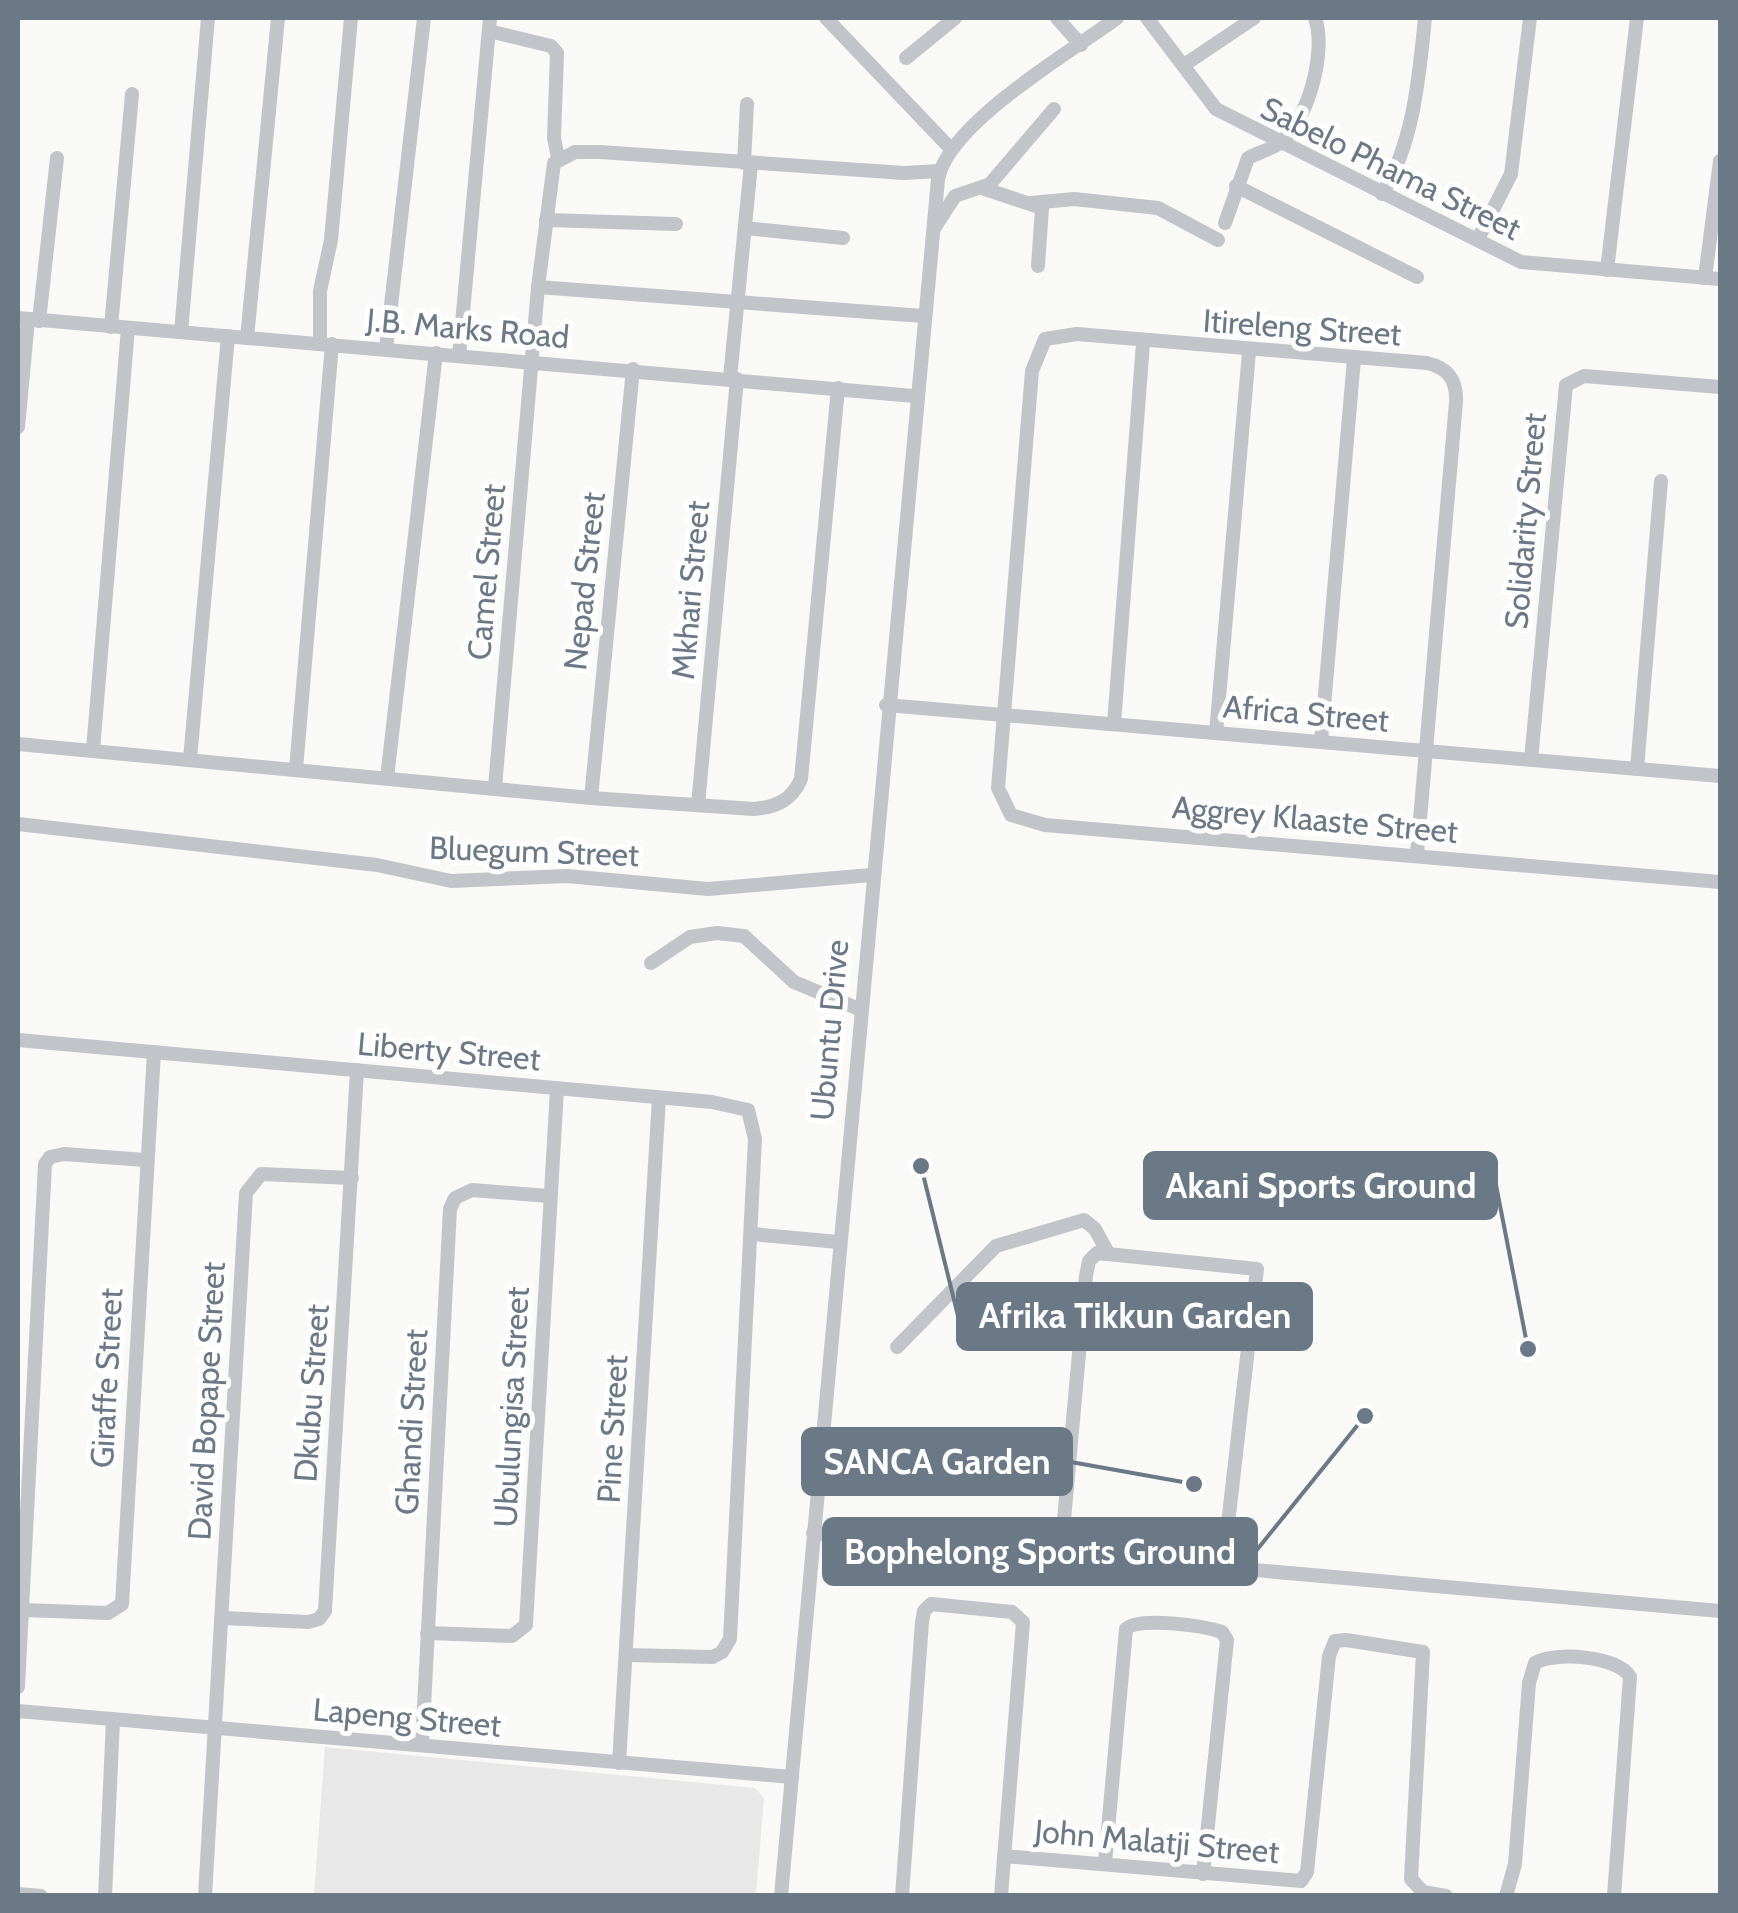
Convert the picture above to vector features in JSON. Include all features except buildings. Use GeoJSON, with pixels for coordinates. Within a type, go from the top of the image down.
{"type":"FeatureCollection","features":[{"type":"Feature","properties":{"kind":"street"},"geometry":{"type":"LineString","coordinates":[[181,332],[208,18]]}},
{"type":"Feature","properties":{"kind":"street"},"geometry":{"type":"LineString","coordinates":[[247,338],[278,18]]}},
{"type":"Feature","properties":{"kind":"street"},"geometry":{"type":"LineString","coordinates":[[296,768],[326,344],[320,291],[331,240],[352,18]]}},
{"type":"Feature","properties":{"kind":"street"},"geometry":{"type":"LineString","coordinates":[[386,349],[424,18]]}},
{"type":"Feature","properties":{"kind":"street"},"geometry":{"type":"LineString","coordinates":[[826,18],[950,148]]}},
{"type":"Feature","properties":{"kind":"street"},"geometry":{"type":"LineString","coordinates":[[906,58],[955,18]]}},
{"type":"Feature","properties":{"kind":"street"},"geometry":{"type":"LineString","coordinates":[[1057,18],[1081,45]]}},
{"type":"Feature","properties":{"kind":"street"},"geometry":{"type":"LineString","coordinates":[[558,158],[600,152],[939,171],[962,132],[1117,18]]}},
{"type":"Feature","properties":{"kind":"street","name":"Sabelo Phama Street"},"geometry":{"type":"LineString","coordinates":[[1147,18],[1216,109],[1521,262],[1713,278]]}},
{"type":"Feature","properties":{"kind":"street"},"geometry":{"type":"LineString","coordinates":[[1184,65],[1254,18]]}},
{"type":"Feature","properties":{"kind":"street"},"geometry":{"type":"LineString","coordinates":[[1225,223],[1248,158],[1280,144],[1315,78],[1320,38],[1315,18]]}},
{"type":"Feature","properties":{"kind":"street"},"geometry":{"type":"LineString","coordinates":[[1382,194],[1394,174],[1408,129],[1425,18]]}},
{"type":"Feature","properties":{"kind":"street"},"geometry":{"type":"LineString","coordinates":[[1478,239],[1512,174],[1530,18]]}},
{"type":"Feature","properties":{"kind":"street"},"geometry":{"type":"LineString","coordinates":[[1607,270],[1638,18]]}},
{"type":"Feature","properties":{"kind":"street"},"geometry":{"type":"LineString","coordinates":[[459,356],[490,24]]}},
{"type":"Feature","properties":{"kind":"street","name":"Camel Street"},"geometry":{"type":"LineString","coordinates":[[490,24],[551,46],[558,53],[554,138],[558,158],[550,175],[538,287],[494,787]]}},
{"type":"Feature","properties":{"kind":"street"},"geometry":{"type":"LineString","coordinates":[[111,327],[132,94]]}},
{"type":"Feature","properties":{"kind":"street","name":"Mkhari Street"},"geometry":{"type":"LineString","coordinates":[[698,805],[745,228],[746,104]]}},
{"type":"Feature","properties":{"kind":"street"},"geometry":{"type":"LineString","coordinates":[[986,188],[1054,109]]}},
{"type":"Feature","properties":{"kind":"street"},"geometry":{"type":"LineString","coordinates":[[18,427],[28,320],[57,158]]}},
{"type":"Feature","properties":{"kind":"street"},"geometry":{"type":"LineString","coordinates":[[1713,278],[1720,161]]}},
{"type":"Feature","properties":{"kind":"street","name":"Ubuntu Drive"},"geometry":{"type":"LineString","coordinates":[[781,1896],[914,396],[939,171]]}},
{"type":"Feature","properties":{"kind":"street"},"geometry":{"type":"LineString","coordinates":[[1236,186],[1417,277]]}},
{"type":"Feature","properties":{"kind":"street"},"geometry":{"type":"LineString","coordinates":[[932,232],[959,193],[986,188],[1031,203],[1044,214],[1038,266]]}},
{"type":"Feature","properties":{"kind":"street"},"geometry":{"type":"LineString","coordinates":[[1031,203],[1074,199],[1158,208],[1178,215],[1218,240]]}},
{"type":"Feature","properties":{"kind":"street"},"geometry":{"type":"LineString","coordinates":[[546,220],[590,218],[676,224]]}},
{"type":"Feature","properties":{"kind":"street"},"geometry":{"type":"LineString","coordinates":[[745,228],[843,238]]}},
{"type":"Feature","properties":{"kind":"street"},"geometry":{"type":"LineString","coordinates":[[538,287],[923,316]]}},
{"type":"Feature","properties":{"kind":"street","name":"J.B. Marks Road"},"geometry":{"type":"LineString","coordinates":[[28,320],[914,396]]}},
{"type":"Feature","properties":{"kind":"street"},"geometry":{"type":"LineString","coordinates":[[92,750],[128,328]]}},
{"type":"Feature","properties":{"kind":"street","name":"Itireleng Street"},"geometry":{"type":"LineString","coordinates":[[1006,715],[1036,353],[1045,340],[1066,334],[1249,352],[1434,364],[1448,372],[1457,390],[1417,854]]}},
{"type":"Feature","properties":{"kind":"street"},"geometry":{"type":"LineString","coordinates":[[190,759],[228,336]]}},
{"type":"Feature","properties":{"kind":"street"},"geometry":{"type":"LineString","coordinates":[[1114,724],[1143,343]]}},
{"type":"Feature","properties":{"kind":"street"},"geometry":{"type":"LineString","coordinates":[[1216,733],[1249,352]]}},
{"type":"Feature","properties":{"kind":"street"},"geometry":{"type":"LineString","coordinates":[[388,778],[436,353]]}},
{"type":"Feature","properties":{"kind":"street"},"geometry":{"type":"LineString","coordinates":[[1321,742],[1354,359]]}},
{"type":"Feature","properties":{"kind":"street","name":"Nepad Street"},"geometry":{"type":"LineString","coordinates":[[591,798],[633,369]]}},
{"type":"Feature","properties":{"kind":"street","name":"Solidarity Street"},"geometry":{"type":"LineString","coordinates":[[1531,760],[1566,385],[1584,376],[1720,387]]}},
{"type":"Feature","properties":{"kind":"street","name":"Bluegum Street"},"geometry":{"type":"LineString","coordinates":[[18,744],[591,798],[767,808],[796,791],[802,768],[838,388]]}},
{"type":"Feature","properties":{"kind":"street"},"geometry":{"type":"LineString","coordinates":[[1637,768],[1661,481]]}},
{"type":"Feature","properties":{"kind":"street","name":"Africa Street"},"geometry":{"type":"LineString","coordinates":[[886,705],[1720,776]]}},
{"type":"Feature","properties":{"kind":"street","name":"Aggrey Klaaste Street"},"geometry":{"type":"LineString","coordinates":[[1006,715],[998,788],[1004,808],[1024,822],[1720,882]]}},
{"type":"Feature","properties":{"kind":"street","name":"Bluegum Street"},"geometry":{"type":"LineString","coordinates":[[18,824],[377,865],[451,881],[567,876],[708,889],[871,875]]}},
{"type":"Feature","properties":{"kind":"street"},"geometry":{"type":"LineString","coordinates":[[651,962],[690,937],[717,933],[744,936],[794,982],[858,1009]]}},
{"type":"Feature","properties":{"kind":"street","name":"Liberty Street"},"geometry":{"type":"LineString","coordinates":[[18,1040],[736,1105],[751,1115],[756,1139],[752,1234],[728,1645],[713,1657],[626,1655]]}},
{"type":"Feature","properties":{"kind":"street","name":"Giraffe Street"},"geometry":{"type":"LineString","coordinates":[[22,1610],[108,1612],[122,1604],[154,1052]]}},
{"type":"Feature","properties":{"kind":"street","name":"Dkubu Street"},"geometry":{"type":"LineString","coordinates":[[222,1618],[308,1622],[320,1620],[324,1610],[357,1070]]}},
{"type":"Feature","properties":{"kind":"street","name":"Ubulungisa Street"},"geometry":{"type":"LineString","coordinates":[[428,1633],[512,1636],[526,1625],[557,1089]]}},
{"type":"Feature","properties":{"kind":"street","name":"Pine Street"},"geometry":{"type":"LineString","coordinates":[[619,1763],[659,1098]]}},
{"type":"Feature","properties":{"kind":"street"},"geometry":{"type":"LineString","coordinates":[[18,1687],[45,1164],[50,1157],[64,1154],[145,1160]]}},
{"type":"Feature","properties":{"kind":"street","name":"David Bopape Street"},"geometry":{"type":"LineString","coordinates":[[204,1896],[248,1186],[266,1174],[352,1178]]}},
{"type":"Feature","properties":{"kind":"street","name":"Ghandi Street"},"geometry":{"type":"LineString","coordinates":[[422,1746],[452,1202],[472,1190],[548,1196]]}},
{"type":"Feature","properties":{"kind":"street"},"geometry":{"type":"LineString","coordinates":[[897,1347],[998,1244],[1082,1220],[1095,1229],[1108,1253]]}},
{"type":"Feature","properties":{"kind":"street"},"geometry":{"type":"LineString","coordinates":[[752,1234],[838,1242]]}},
{"type":"Feature","properties":{"kind":"street"},"geometry":{"type":"LineString","coordinates":[[1061,1553],[1088,1267],[1097,1254],[1108,1253],[1257,1268],[1223,1568]]}},
{"type":"Feature","properties":{"kind":"street"},"geometry":{"type":"LineString","coordinates":[[813,1533],[1720,1611]]}},
{"type":"Feature","properties":{"kind":"street"},"geometry":{"type":"LineString","coordinates":[[902,1896],[924,1612],[931,1604],[1012,1612],[1023,1622],[1002,1896]]}},
{"type":"Feature","properties":{"kind":"street"},"geometry":{"type":"LineString","coordinates":[[1105,1863],[1126,1629],[1140,1622],[1210,1628],[1222,1632],[1226,1640],[1203,1874]]}},
{"type":"Feature","properties":{"kind":"street","name":"John Malatji Street"},"geometry":{"type":"LineString","coordinates":[[1004,1856],[1298,1881],[1306,1876],[1329,1656],[1335,1641],[1346,1640],[1409,1646],[1423,1652],[1411,1879],[1423,1892],[1446,1896]]}},
{"type":"Feature","properties":{"kind":"street"},"geometry":{"type":"LineString","coordinates":[[1506,1896],[1514,1864],[1532,1669],[1546,1658],[1617,1664],[1630,1678],[1614,1896]]}},
{"type":"Feature","properties":{"kind":"street","name":"Lapeng Street"},"geometry":{"type":"LineString","coordinates":[[18,1712],[792,1777]]}},
{"type":"Feature","properties":{"kind":"street"},"geometry":{"type":"LineString","coordinates":[[105,1896],[113,1720]]}},
{"type":"Feature","properties":{"kind":"street"},"geometry":{"type":"LineString","coordinates":[[18,1894],[42,1896]]}},
{"type":"Feature","properties":{"kind":"shaded area"},"geometry":{"type":"Polygon","coordinates":[[[325,1747],[755,1788],[764,1798],[756,1895],[314,1895],[325,1747]]]}},
{"type":"Feature","properties":{"kind":"place","name":"Afrika Tikkun Garden"},"geometry":{"type":"Point","coordinates":[921,1166]}},
{"type":"Feature","properties":{"kind":"place","name":"Akani Sports Ground"},"geometry":{"type":"Point","coordinates":[1528,1349]}},
{"type":"Feature","properties":{"kind":"place","name":"Bophelong Sports Ground"},"geometry":{"type":"Point","coordinates":[1365,1416]}},
{"type":"Feature","properties":{"kind":"place","name":"SANCA Garden"},"geometry":{"type":"Point","coordinates":[1194,1484]}}]}
